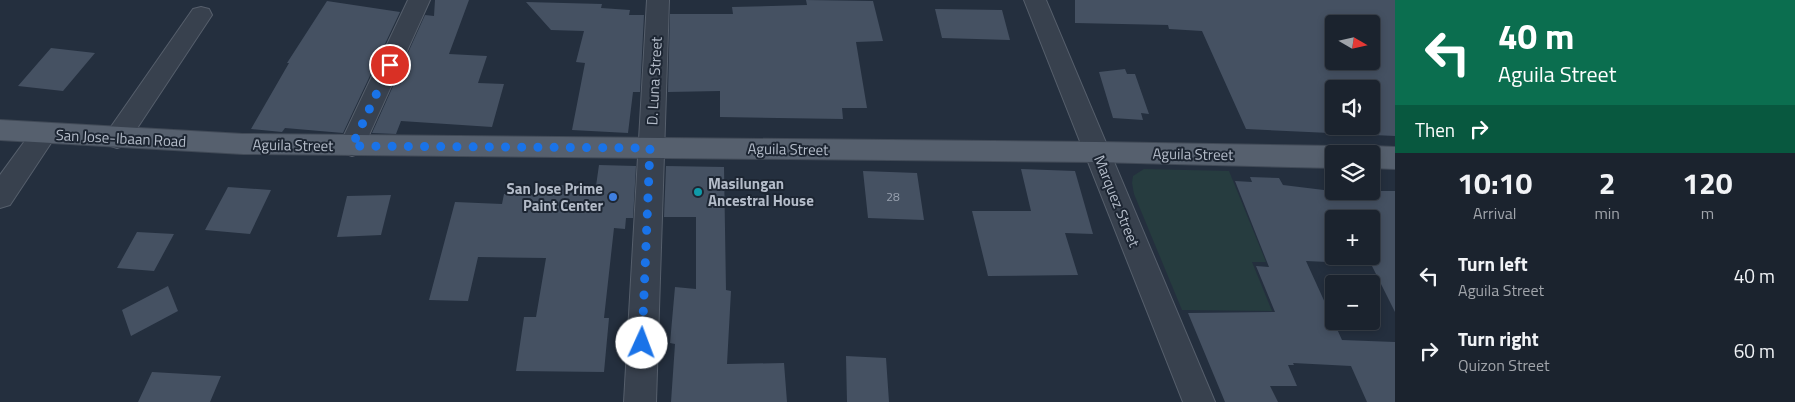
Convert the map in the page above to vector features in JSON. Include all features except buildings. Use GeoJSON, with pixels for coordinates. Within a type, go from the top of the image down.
{"type":"FeatureCollection","features":[{"type":"Feature","properties":{"kind":"main road","name":"San Jose-Ibaan Road"},"geometry":{"type":"LineString","coordinates":[[0,130],[243,144]]}},
{"type":"Feature","properties":{"kind":"main road","name":"Aguila Street"},"geometry":{"type":"LineString","coordinates":[[243,144],[1325,156]]}},
{"type":"Feature","properties":{"kind":"main road"},"geometry":{"type":"LineString","coordinates":[[1380,157],[1395,158]]}},
{"type":"Feature","properties":{"kind":"street"},"geometry":{"type":"LineString","coordinates":[[352,146],[420,0]]}},
{"type":"Feature","properties":{"kind":"street","name":"D. Luna Street"},"geometry":{"type":"LineString","coordinates":[[640,402],[658,0]]}},
{"type":"Feature","properties":{"kind":"street","name":"Marquez Street"},"geometry":{"type":"LineString","coordinates":[[1035,0],[1199,402]]}},
{"type":"Feature","properties":{"kind":"street"},"geometry":{"type":"LineString","coordinates":[[117,138],[201,16]]}},
{"type":"Feature","properties":{"kind":"street"},"geometry":{"type":"LineString","coordinates":[[0,197],[44,134]]}},
{"type":"Feature","properties":{"kind":"green space"},"geometry":{"type":"Polygon","coordinates":[[[1144,169],[1229,171],[1266,262],[1252,262],[1272,311],[1182,310],[1134,194],[1133,176],[1144,169]]]}},
{"type":"Feature","properties":{"kind":"place","name":"Masilungan Ancestral House"},"geometry":{"type":"Point","coordinates":[698,192]}},
{"type":"Feature","properties":{"kind":"place","name":"San Jose Prime Paint Center"},"geometry":{"type":"Point","coordinates":[613,197]}},
{"type":"Feature","properties":{"kind":"route"},"geometry":{"type":"LineString","coordinates":[[390,65],[352,146],[650,148],[642,343]]}}]}
